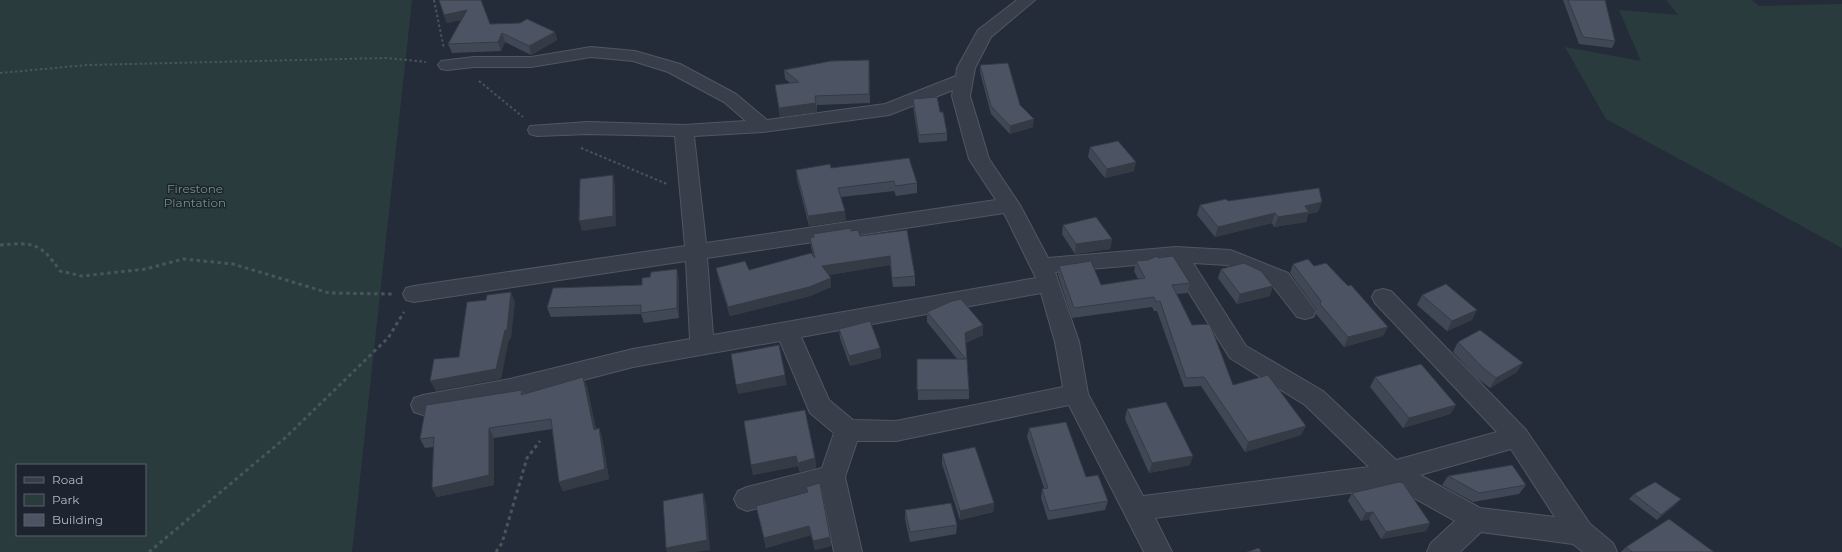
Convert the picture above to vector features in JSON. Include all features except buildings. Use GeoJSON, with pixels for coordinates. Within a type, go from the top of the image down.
{"type":"FeatureCollection","features":[{"type":"Feature","properties":{"kind":"street"},"geometry":{"type":"LineString","coordinates":[[1027,0],[984,34],[966,68],[961,96],[979,159],[1010,205],[1045,275],[1067,342],[1076,394],[1158,552]]}},
{"type":"Feature","properties":{"kind":"street"},"geometry":{"type":"LineString","coordinates":[[447,65],[474,62],[531,62],[591,52],[635,56],[674,68],[730,98],[763,126]]}},
{"type":"Feature","properties":{"kind":"street"},"geometry":{"type":"LineString","coordinates":[[537,130],[588,128],[684,131],[763,126],[889,109],[964,79]]}},
{"type":"Feature","properties":{"kind":"street"},"geometry":{"type":"LineString","coordinates":[[684,131],[696,252],[702,346]]}},
{"type":"Feature","properties":{"kind":"street"},"geometry":{"type":"LineString","coordinates":[[414,294],[1010,205]]}},
{"type":"Feature","properties":{"kind":"street"},"geometry":{"type":"LineString","coordinates":[[1176,254],[1238,352],[1314,398],[1392,473],[1476,520],[1580,533]]}},
{"type":"Feature","properties":{"kind":"street"},"geometry":{"type":"LineString","coordinates":[[423,405],[510,388],[633,358],[787,330],[1045,275],[1176,254],[1230,258],[1280,279],[1305,311]]}},
{"type":"Feature","properties":{"kind":"street"},"geometry":{"type":"LineString","coordinates":[[1383,297],[1517,436],[1580,533],[1603,552]]}},
{"type":"Feature","properties":{"kind":"street"},"geometry":{"type":"LineString","coordinates":[[787,330],[819,406],[848,430],[896,431],[1076,394]]}},
{"type":"Feature","properties":{"kind":"street"},"geometry":{"type":"LineString","coordinates":[[848,430],[832,477],[848,552]]}},
{"type":"Feature","properties":{"kind":"street"},"geometry":{"type":"LineString","coordinates":[[1136,509],[1364,480],[1517,436]]}},
{"type":"Feature","properties":{"kind":"street"},"geometry":{"type":"LineString","coordinates":[[747,499],[832,477]]}},
{"type":"Feature","properties":{"kind":"street"},"geometry":{"type":"LineString","coordinates":[[1441,552],[1476,520]]}},
{"type":"Feature","properties":{"kind":"path"},"geometry":{"type":"LineString","coordinates":[[0,73],[86,65],[386,58],[447,65],[434,0]]}},
{"type":"Feature","properties":{"kind":"path"},"geometry":{"type":"LineString","coordinates":[[0,245],[13,244],[40,247],[52,259],[60,272],[82,276],[146,269],[183,259],[233,264],[329,293],[414,294],[388,338],[285,438],[150,552]]}},
{"type":"Feature","properties":{"kind":"path"},"geometry":{"type":"LineString","coordinates":[[496,552],[502,543],[527,458],[540,441]]}},
{"type":"Feature","properties":{"kind":"green space","name":"Firestone Plantation"},"geometry":{"type":"Polygon","coordinates":[[[0,0],[412,0],[352,552],[0,552],[0,0]]]}},
{"type":"Feature","properties":{"kind":"green space"},"geometry":{"type":"Polygon","coordinates":[[[1666,0],[1752,0],[1759,6],[1842,4],[1842,248],[1606,119],[1565,47],[1641,61],[1619,10],[1678,15],[1666,0]]]}}]}
